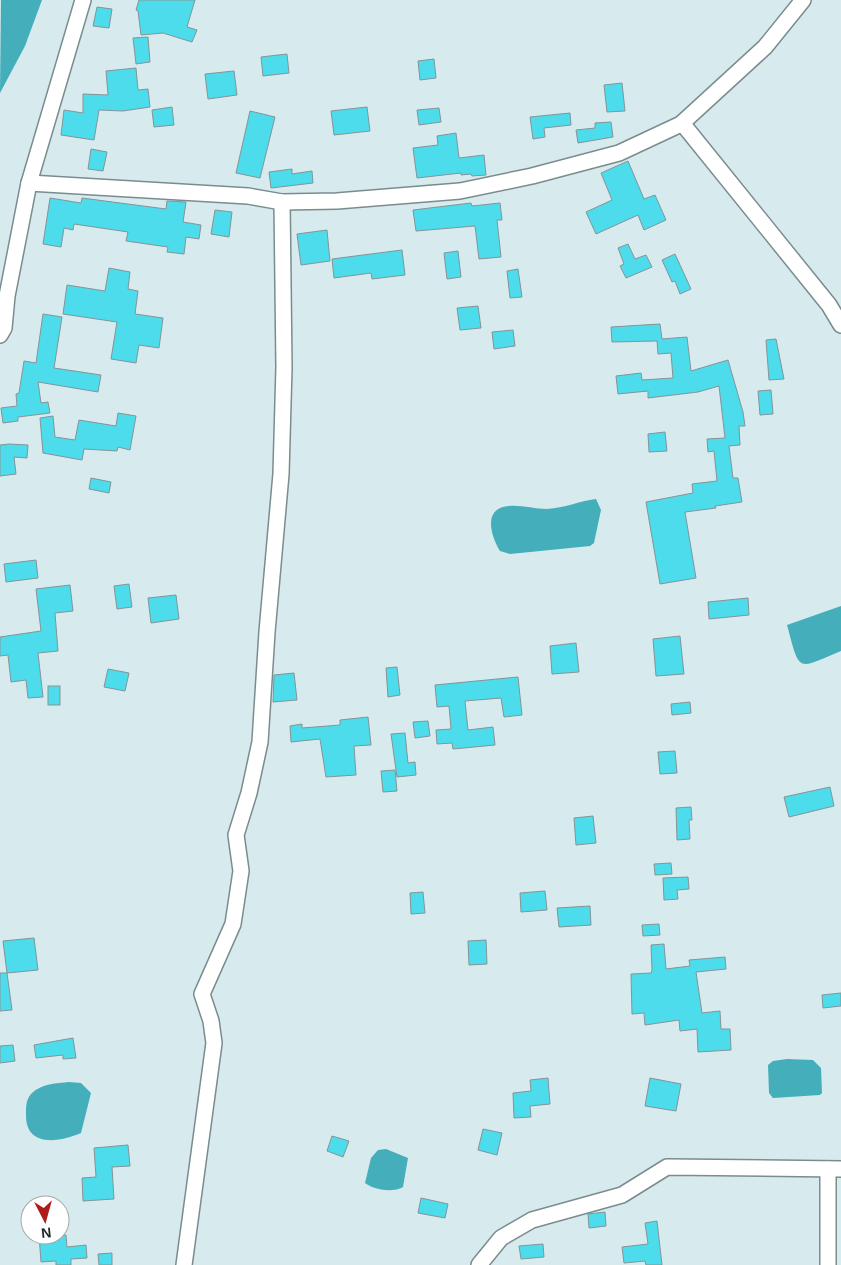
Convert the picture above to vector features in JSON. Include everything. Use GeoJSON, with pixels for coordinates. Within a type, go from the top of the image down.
{"type":"FeatureCollection","features":[{"type":"Feature","properties":{"kind":"street"},"geometry":{"type":"LineString","coordinates":[[0,335],[4,328],[7,296],[29,184],[83,0]]}},
{"type":"Feature","properties":{"kind":"street"},"geometry":{"type":"LineString","coordinates":[[29,184],[248,196],[282,202],[337,202],[469,189],[532,176],[619,153],[682,123],[765,47],[804,0]]}},
{"type":"Feature","properties":{"kind":"street"},"geometry":{"type":"LineString","coordinates":[[682,123],[829,305],[841,326]]}},
{"type":"Feature","properties":{"kind":"street"},"geometry":{"type":"LineString","coordinates":[[184,1265],[214,1043],[212,1020],[202,994],[233,924],[241,872],[236,835],[249,793],[260,742],[267,632],[281,474],[284,367],[282,202]]}},
{"type":"Feature","properties":{"kind":"street"},"geometry":{"type":"LineString","coordinates":[[479,1265],[501,1238],[532,1220],[622,1195],[667,1167],[835,1169],[828,1265]]}},
{"type":"Feature","properties":{"kind":"water"},"geometry":{"type":"Polygon","coordinates":[[[1,0],[42,0],[25,46],[0,93],[1,0]]]}},
{"type":"Feature","properties":{"kind":"water"},"geometry":{"type":"Polygon","coordinates":[[[596,499],[601,510],[594,543],[590,546],[510,554],[500,551],[494,538],[491,524],[492,517],[500,508],[514,506],[547,509],[596,499]]]}},
{"type":"Feature","properties":{"kind":"water"},"geometry":{"type":"Polygon","coordinates":[[[841,606],[841,651],[815,662],[802,663],[795,652],[787,625],[841,606]]]}},
{"type":"Feature","properties":{"kind":"water"},"geometry":{"type":"Polygon","coordinates":[[[787,1059],[813,1060],[821,1068],[822,1093],[820,1095],[773,1098],[769,1093],[768,1065],[773,1061],[787,1059]]]}},
{"type":"Feature","properties":{"kind":"water"},"geometry":{"type":"Polygon","coordinates":[[[69,1082],[81,1083],[91,1093],[81,1133],[53,1140],[44,1140],[37,1137],[27,1125],[26,1108],[29,1098],[32,1093],[44,1086],[69,1082]]]}},
{"type":"Feature","properties":{"kind":"water"},"geometry":{"type":"Polygon","coordinates":[[[386,1149],[408,1158],[403,1187],[399,1189],[384,1190],[365,1183],[371,1158],[378,1150],[386,1149]]]}},
{"type":"Feature","properties":{"kind":"building"},"geometry":{"type":"Polygon","coordinates":[[[139,0],[195,0],[187,27],[197,30],[192,42],[163,33],[141,35],[138,11],[136,10],[139,0]]]}},
{"type":"Feature","properties":{"kind":"building"},"geometry":{"type":"Polygon","coordinates":[[[97,7],[112,9],[109,28],[93,26],[97,7]]]}},
{"type":"Feature","properties":{"kind":"building"},"geometry":{"type":"Polygon","coordinates":[[[148,37],[150,62],[136,64],[133,38],[148,37]]]}},
{"type":"Feature","properties":{"kind":"building"},"geometry":{"type":"Polygon","coordinates":[[[287,54],[289,73],[263,76],[261,57],[287,54]]]}},
{"type":"Feature","properties":{"kind":"building"},"geometry":{"type":"Polygon","coordinates":[[[434,59],[436,78],[420,80],[418,61],[434,59]]]}},
{"type":"Feature","properties":{"kind":"building"},"geometry":{"type":"Polygon","coordinates":[[[136,68],[138,90],[148,89],[150,107],[123,111],[99,110],[94,140],[61,135],[64,110],[83,113],[83,94],[108,95],[106,71],[136,68]]]}},
{"type":"Feature","properties":{"kind":"building"},"geometry":{"type":"Polygon","coordinates":[[[234,71],[237,95],[208,99],[205,74],[234,71]]]}},
{"type":"Feature","properties":{"kind":"building"},"geometry":{"type":"Polygon","coordinates":[[[622,83],[625,111],[607,112],[604,85],[622,83]]]}},
{"type":"Feature","properties":{"kind":"building"},"geometry":{"type":"Polygon","coordinates":[[[172,107],[174,125],[154,127],[152,110],[172,107]]]}},
{"type":"Feature","properties":{"kind":"building"},"geometry":{"type":"Polygon","coordinates":[[[367,107],[370,131],[334,135],[331,111],[367,107]]]}},
{"type":"Feature","properties":{"kind":"building"},"geometry":{"type":"Polygon","coordinates":[[[439,108],[441,122],[419,125],[417,110],[439,108]]]}},
{"type":"Feature","properties":{"kind":"building"},"geometry":{"type":"Polygon","coordinates":[[[250,111],[275,117],[260,178],[236,173],[250,111]]]}},
{"type":"Feature","properties":{"kind":"building"},"geometry":{"type":"Polygon","coordinates":[[[570,113],[571,125],[544,128],[545,137],[533,139],[530,117],[570,113]]]}},
{"type":"Feature","properties":{"kind":"building"},"geometry":{"type":"Polygon","coordinates":[[[611,122],[613,137],[578,143],[576,130],[595,128],[595,123],[611,122]]]}},
{"type":"Feature","properties":{"kind":"building"},"geometry":{"type":"Polygon","coordinates":[[[456,133],[459,158],[484,155],[486,175],[472,176],[471,174],[461,175],[461,173],[417,178],[413,148],[438,145],[437,136],[456,133]]]}},
{"type":"Feature","properties":{"kind":"building"},"geometry":{"type":"Polygon","coordinates":[[[91,149],[107,152],[103,171],[88,169],[91,149]]]}},
{"type":"Feature","properties":{"kind":"building"},"geometry":{"type":"Polygon","coordinates":[[[628,161],[644,199],[655,195],[666,220],[644,230],[638,215],[596,234],[586,212],[612,200],[601,173],[628,161]]]}},
{"type":"Feature","properties":{"kind":"building"},"geometry":{"type":"Polygon","coordinates":[[[292,169],[292,174],[312,171],[313,183],[271,188],[269,172],[292,169]]]}},
{"type":"Feature","properties":{"kind":"building"},"geometry":{"type":"Polygon","coordinates":[[[50,198],[81,203],[82,198],[166,209],[167,201],[186,202],[183,222],[201,225],[199,239],[186,237],[184,254],[167,252],[168,247],[126,241],[128,232],[74,224],[73,230],[64,228],[61,247],[43,244],[50,198]]]}},
{"type":"Feature","properties":{"kind":"building"},"geometry":{"type":"Polygon","coordinates":[[[471,203],[472,206],[500,203],[502,220],[497,220],[501,257],[479,259],[475,226],[416,231],[413,210],[471,203]]]}},
{"type":"Feature","properties":{"kind":"building"},"geometry":{"type":"Polygon","coordinates":[[[215,210],[232,212],[229,237],[211,234],[215,210]]]}},
{"type":"Feature","properties":{"kind":"building"},"geometry":{"type":"Polygon","coordinates":[[[327,230],[330,261],[301,265],[297,234],[327,230]]]}},
{"type":"Feature","properties":{"kind":"building"},"geometry":{"type":"Polygon","coordinates":[[[628,244],[635,259],[646,255],[652,267],[626,278],[620,266],[624,264],[618,248],[628,244]]]}},
{"type":"Feature","properties":{"kind":"building"},"geometry":{"type":"Polygon","coordinates":[[[402,250],[405,275],[372,279],[371,273],[334,278],[332,259],[402,250]]]}},
{"type":"Feature","properties":{"kind":"building"},"geometry":{"type":"Polygon","coordinates":[[[458,251],[461,277],[447,279],[444,253],[458,251]]]}},
{"type":"Feature","properties":{"kind":"building"},"geometry":{"type":"Polygon","coordinates":[[[675,254],[691,289],[680,294],[675,281],[672,282],[662,260],[675,254]]]}},
{"type":"Feature","properties":{"kind":"building"},"geometry":{"type":"Polygon","coordinates":[[[109,268],[130,272],[128,289],[138,291],[135,314],[163,318],[159,348],[139,345],[136,363],[111,359],[117,322],[63,314],[67,285],[105,291],[109,268]]]}},
{"type":"Feature","properties":{"kind":"building"},"geometry":{"type":"Polygon","coordinates":[[[518,269],[522,297],[510,298],[507,271],[518,269]]]}},
{"type":"Feature","properties":{"kind":"building"},"geometry":{"type":"Polygon","coordinates":[[[478,306],[481,328],[460,330],[457,308],[478,306]]]}},
{"type":"Feature","properties":{"kind":"building"},"geometry":{"type":"Polygon","coordinates":[[[43,314],[62,317],[54,368],[101,375],[98,392],[38,382],[41,403],[48,402],[50,413],[18,417],[18,421],[3,423],[1,408],[17,406],[16,394],[19,393],[24,361],[36,363],[43,314]]]}},
{"type":"Feature","properties":{"kind":"building"},"geometry":{"type":"Polygon","coordinates":[[[660,324],[662,339],[687,337],[691,371],[728,360],[743,412],[745,426],[739,426],[740,445],[729,446],[733,478],[738,478],[742,502],[685,512],[696,578],[660,584],[646,502],[693,493],[692,484],[717,481],[714,451],[708,452],[707,439],[725,438],[719,386],[698,392],[648,398],[648,391],[618,394],[616,376],[641,373],[642,380],[673,378],[671,353],[658,354],[657,341],[612,342],[611,327],[660,324]]]}},
{"type":"Feature","properties":{"kind":"building"},"geometry":{"type":"Polygon","coordinates":[[[513,330],[515,346],[494,349],[492,332],[513,330]]]}},
{"type":"Feature","properties":{"kind":"building"},"geometry":{"type":"Polygon","coordinates":[[[776,339],[784,379],[769,380],[766,340],[776,339]]]}},
{"type":"Feature","properties":{"kind":"building"},"geometry":{"type":"Polygon","coordinates":[[[771,390],[773,414],[760,415],[758,391],[771,390]]]}},
{"type":"Feature","properties":{"kind":"building"},"geometry":{"type":"Polygon","coordinates":[[[118,413],[136,416],[130,450],[118,447],[117,451],[84,449],[82,460],[43,453],[40,418],[53,416],[55,437],[75,440],[79,420],[116,426],[118,413]]]}},
{"type":"Feature","properties":{"kind":"building"},"geometry":{"type":"Polygon","coordinates":[[[665,432],[667,451],[649,452],[648,434],[665,432]]]}},
{"type":"Feature","properties":{"kind":"building"},"geometry":{"type":"Polygon","coordinates":[[[0,445],[28,445],[27,458],[14,457],[16,474],[0,476],[0,445]]]}},
{"type":"Feature","properties":{"kind":"building"},"geometry":{"type":"Polygon","coordinates":[[[91,478],[111,482],[109,493],[89,489],[91,478]]]}},
{"type":"Feature","properties":{"kind":"building"},"geometry":{"type":"Polygon","coordinates":[[[36,560],[38,578],[6,582],[4,564],[36,560]]]}},
{"type":"Feature","properties":{"kind":"building"},"geometry":{"type":"Polygon","coordinates":[[[129,584],[132,607],[117,609],[114,586],[129,584]]]}},
{"type":"Feature","properties":{"kind":"building"},"geometry":{"type":"Polygon","coordinates":[[[70,585],[73,611],[55,613],[58,651],[38,653],[43,697],[28,698],[26,680],[11,682],[8,655],[0,656],[0,637],[41,631],[36,589],[70,585]]]}},
{"type":"Feature","properties":{"kind":"building"},"geometry":{"type":"Polygon","coordinates":[[[176,595],[179,619],[151,623],[148,598],[176,595]]]}},
{"type":"Feature","properties":{"kind":"building"},"geometry":{"type":"Polygon","coordinates":[[[748,598],[749,615],[709,619],[708,602],[748,598]]]}},
{"type":"Feature","properties":{"kind":"building"},"geometry":{"type":"Polygon","coordinates":[[[680,636],[684,674],[656,676],[653,639],[680,636]]]}},
{"type":"Feature","properties":{"kind":"building"},"geometry":{"type":"Polygon","coordinates":[[[576,643],[579,672],[552,674],[550,646],[576,643]]]}},
{"type":"Feature","properties":{"kind":"building"},"geometry":{"type":"Polygon","coordinates":[[[397,667],[400,695],[388,697],[386,668],[397,667]]]}},
{"type":"Feature","properties":{"kind":"building"},"geometry":{"type":"Polygon","coordinates":[[[108,669],[129,673],[125,691],[104,687],[108,669]]]}},
{"type":"Feature","properties":{"kind":"building"},"geometry":{"type":"Polygon","coordinates":[[[294,673],[297,700],[273,702],[274,675],[294,673]]]}},
{"type":"Feature","properties":{"kind":"building"},"geometry":{"type":"Polygon","coordinates":[[[518,677],[522,715],[504,717],[501,698],[465,701],[468,730],[493,727],[495,745],[453,749],[452,743],[437,744],[436,730],[451,729],[449,706],[437,707],[435,685],[518,677]]]}},
{"type":"Feature","properties":{"kind":"building"},"geometry":{"type":"Polygon","coordinates":[[[48,686],[60,686],[60,705],[48,705],[48,686]]]}},
{"type":"Feature","properties":{"kind":"building"},"geometry":{"type":"Polygon","coordinates":[[[690,702],[691,713],[672,715],[671,704],[690,702]]]}},
{"type":"Feature","properties":{"kind":"building"},"geometry":{"type":"Polygon","coordinates":[[[368,717],[371,745],[354,746],[356,775],[326,777],[320,739],[291,742],[290,726],[302,724],[302,728],[340,725],[340,720],[368,717]]]}},
{"type":"Feature","properties":{"kind":"building"},"geometry":{"type":"Polygon","coordinates":[[[428,721],[430,736],[415,738],[413,722],[428,721]]]}},
{"type":"Feature","properties":{"kind":"building"},"geometry":{"type":"Polygon","coordinates":[[[405,733],[408,763],[415,762],[416,775],[397,777],[391,734],[405,733]]]}},
{"type":"Feature","properties":{"kind":"building"},"geometry":{"type":"Polygon","coordinates":[[[675,751],[677,773],[660,774],[658,752],[675,751]]]}},
{"type":"Feature","properties":{"kind":"building"},"geometry":{"type":"Polygon","coordinates":[[[395,770],[397,791],[383,792],[381,771],[395,770]]]}},
{"type":"Feature","properties":{"kind":"building"},"geometry":{"type":"Polygon","coordinates":[[[830,787],[834,806],[789,817],[784,797],[830,787]]]}},
{"type":"Feature","properties":{"kind":"building"},"geometry":{"type":"Polygon","coordinates":[[[691,807],[692,820],[689,820],[690,839],[677,840],[676,808],[691,807]]]}},
{"type":"Feature","properties":{"kind":"building"},"geometry":{"type":"Polygon","coordinates":[[[593,816],[596,843],[576,845],[574,818],[593,816]]]}},
{"type":"Feature","properties":{"kind":"building"},"geometry":{"type":"Polygon","coordinates":[[[671,863],[672,874],[655,875],[654,864],[671,863]]]}},
{"type":"Feature","properties":{"kind":"building"},"geometry":{"type":"Polygon","coordinates":[[[688,877],[689,889],[677,890],[678,899],[664,900],[663,878],[688,877]]]}},
{"type":"Feature","properties":{"kind":"building"},"geometry":{"type":"Polygon","coordinates":[[[545,891],[547,910],[521,912],[520,893],[545,891]]]}},
{"type":"Feature","properties":{"kind":"building"},"geometry":{"type":"Polygon","coordinates":[[[423,892],[425,913],[411,914],[410,893],[423,892]]]}},
{"type":"Feature","properties":{"kind":"building"},"geometry":{"type":"Polygon","coordinates":[[[590,906],[591,925],[559,927],[557,908],[590,906]]]}},
{"type":"Feature","properties":{"kind":"building"},"geometry":{"type":"Polygon","coordinates":[[[659,924],[660,935],[643,936],[642,925],[659,924]]]}},
{"type":"Feature","properties":{"kind":"building"},"geometry":{"type":"Polygon","coordinates":[[[34,938],[38,970],[7,973],[3,941],[34,938]]]}},
{"type":"Feature","properties":{"kind":"building"},"geometry":{"type":"Polygon","coordinates":[[[486,940],[487,964],[469,965],[468,941],[486,940]]]}},
{"type":"Feature","properties":{"kind":"building"},"geometry":{"type":"Polygon","coordinates":[[[664,944],[666,969],[690,966],[689,960],[725,957],[726,969],[696,972],[702,1013],[720,1011],[721,1029],[730,1029],[731,1050],[698,1052],[697,1029],[680,1031],[679,1020],[645,1025],[644,1013],[632,1014],[631,974],[651,973],[651,945],[664,944]]]}},
{"type":"Feature","properties":{"kind":"building"},"geometry":{"type":"Polygon","coordinates":[[[0,973],[7,973],[12,1010],[0,1011],[0,973]]]}},
{"type":"Feature","properties":{"kind":"building"},"geometry":{"type":"Polygon","coordinates":[[[841,993],[841,1006],[823,1008],[822,995],[841,993]]]}},
{"type":"Feature","properties":{"kind":"building"},"geometry":{"type":"Polygon","coordinates":[[[73,1038],[76,1058],[63,1059],[63,1055],[36,1058],[34,1045],[73,1038]]]}},
{"type":"Feature","properties":{"kind":"building"},"geometry":{"type":"Polygon","coordinates":[[[13,1045],[15,1061],[0,1063],[0,1046],[13,1045]]]}},
{"type":"Feature","properties":{"kind":"building"},"geometry":{"type":"Polygon","coordinates":[[[548,1078],[550,1104],[530,1106],[531,1117],[514,1118],[513,1093],[531,1091],[530,1080],[548,1078]]]}},
{"type":"Feature","properties":{"kind":"building"},"geometry":{"type":"Polygon","coordinates":[[[650,1078],[681,1084],[676,1111],[645,1106],[650,1078]]]}},
{"type":"Feature","properties":{"kind":"building"},"geometry":{"type":"Polygon","coordinates":[[[483,1129],[502,1133],[497,1155],[478,1150],[483,1129]]]}},
{"type":"Feature","properties":{"kind":"building"},"geometry":{"type":"Polygon","coordinates":[[[332,1136],[349,1141],[343,1157],[327,1151],[332,1136]]]}},
{"type":"Feature","properties":{"kind":"building"},"geometry":{"type":"Polygon","coordinates":[[[128,1145],[130,1166],[112,1167],[114,1199],[83,1201],[82,1178],[96,1177],[94,1148],[128,1145]]]}},
{"type":"Feature","properties":{"kind":"building"},"geometry":{"type":"Polygon","coordinates":[[[421,1198],[448,1204],[445,1218],[418,1213],[421,1198]]]}},
{"type":"Feature","properties":{"kind":"building"},"geometry":{"type":"Polygon","coordinates":[[[605,1212],[606,1226],[589,1228],[588,1214],[605,1212]]]}},
{"type":"Feature","properties":{"kind":"building"},"geometry":{"type":"Polygon","coordinates":[[[657,1221],[662,1265],[646,1265],[645,1261],[624,1263],[622,1247],[648,1244],[645,1223],[657,1221]]]}},
{"type":"Feature","properties":{"kind":"building"},"geometry":{"type":"Polygon","coordinates":[[[543,1244],[544,1257],[521,1259],[519,1246],[543,1244]]]}},
{"type":"Feature","properties":{"kind":"building"},"geometry":{"type":"Polygon","coordinates":[[[40,1245],[67,1245],[67,1247],[86,1245],[87,1258],[71,1259],[71,1265],[56,1265],[56,1261],[41,1262],[40,1245]]]}},
{"type":"Feature","properties":{"kind":"building"},"geometry":{"type":"Polygon","coordinates":[[[112,1253],[112,1265],[99,1265],[98,1254],[112,1253]]]}}]}
